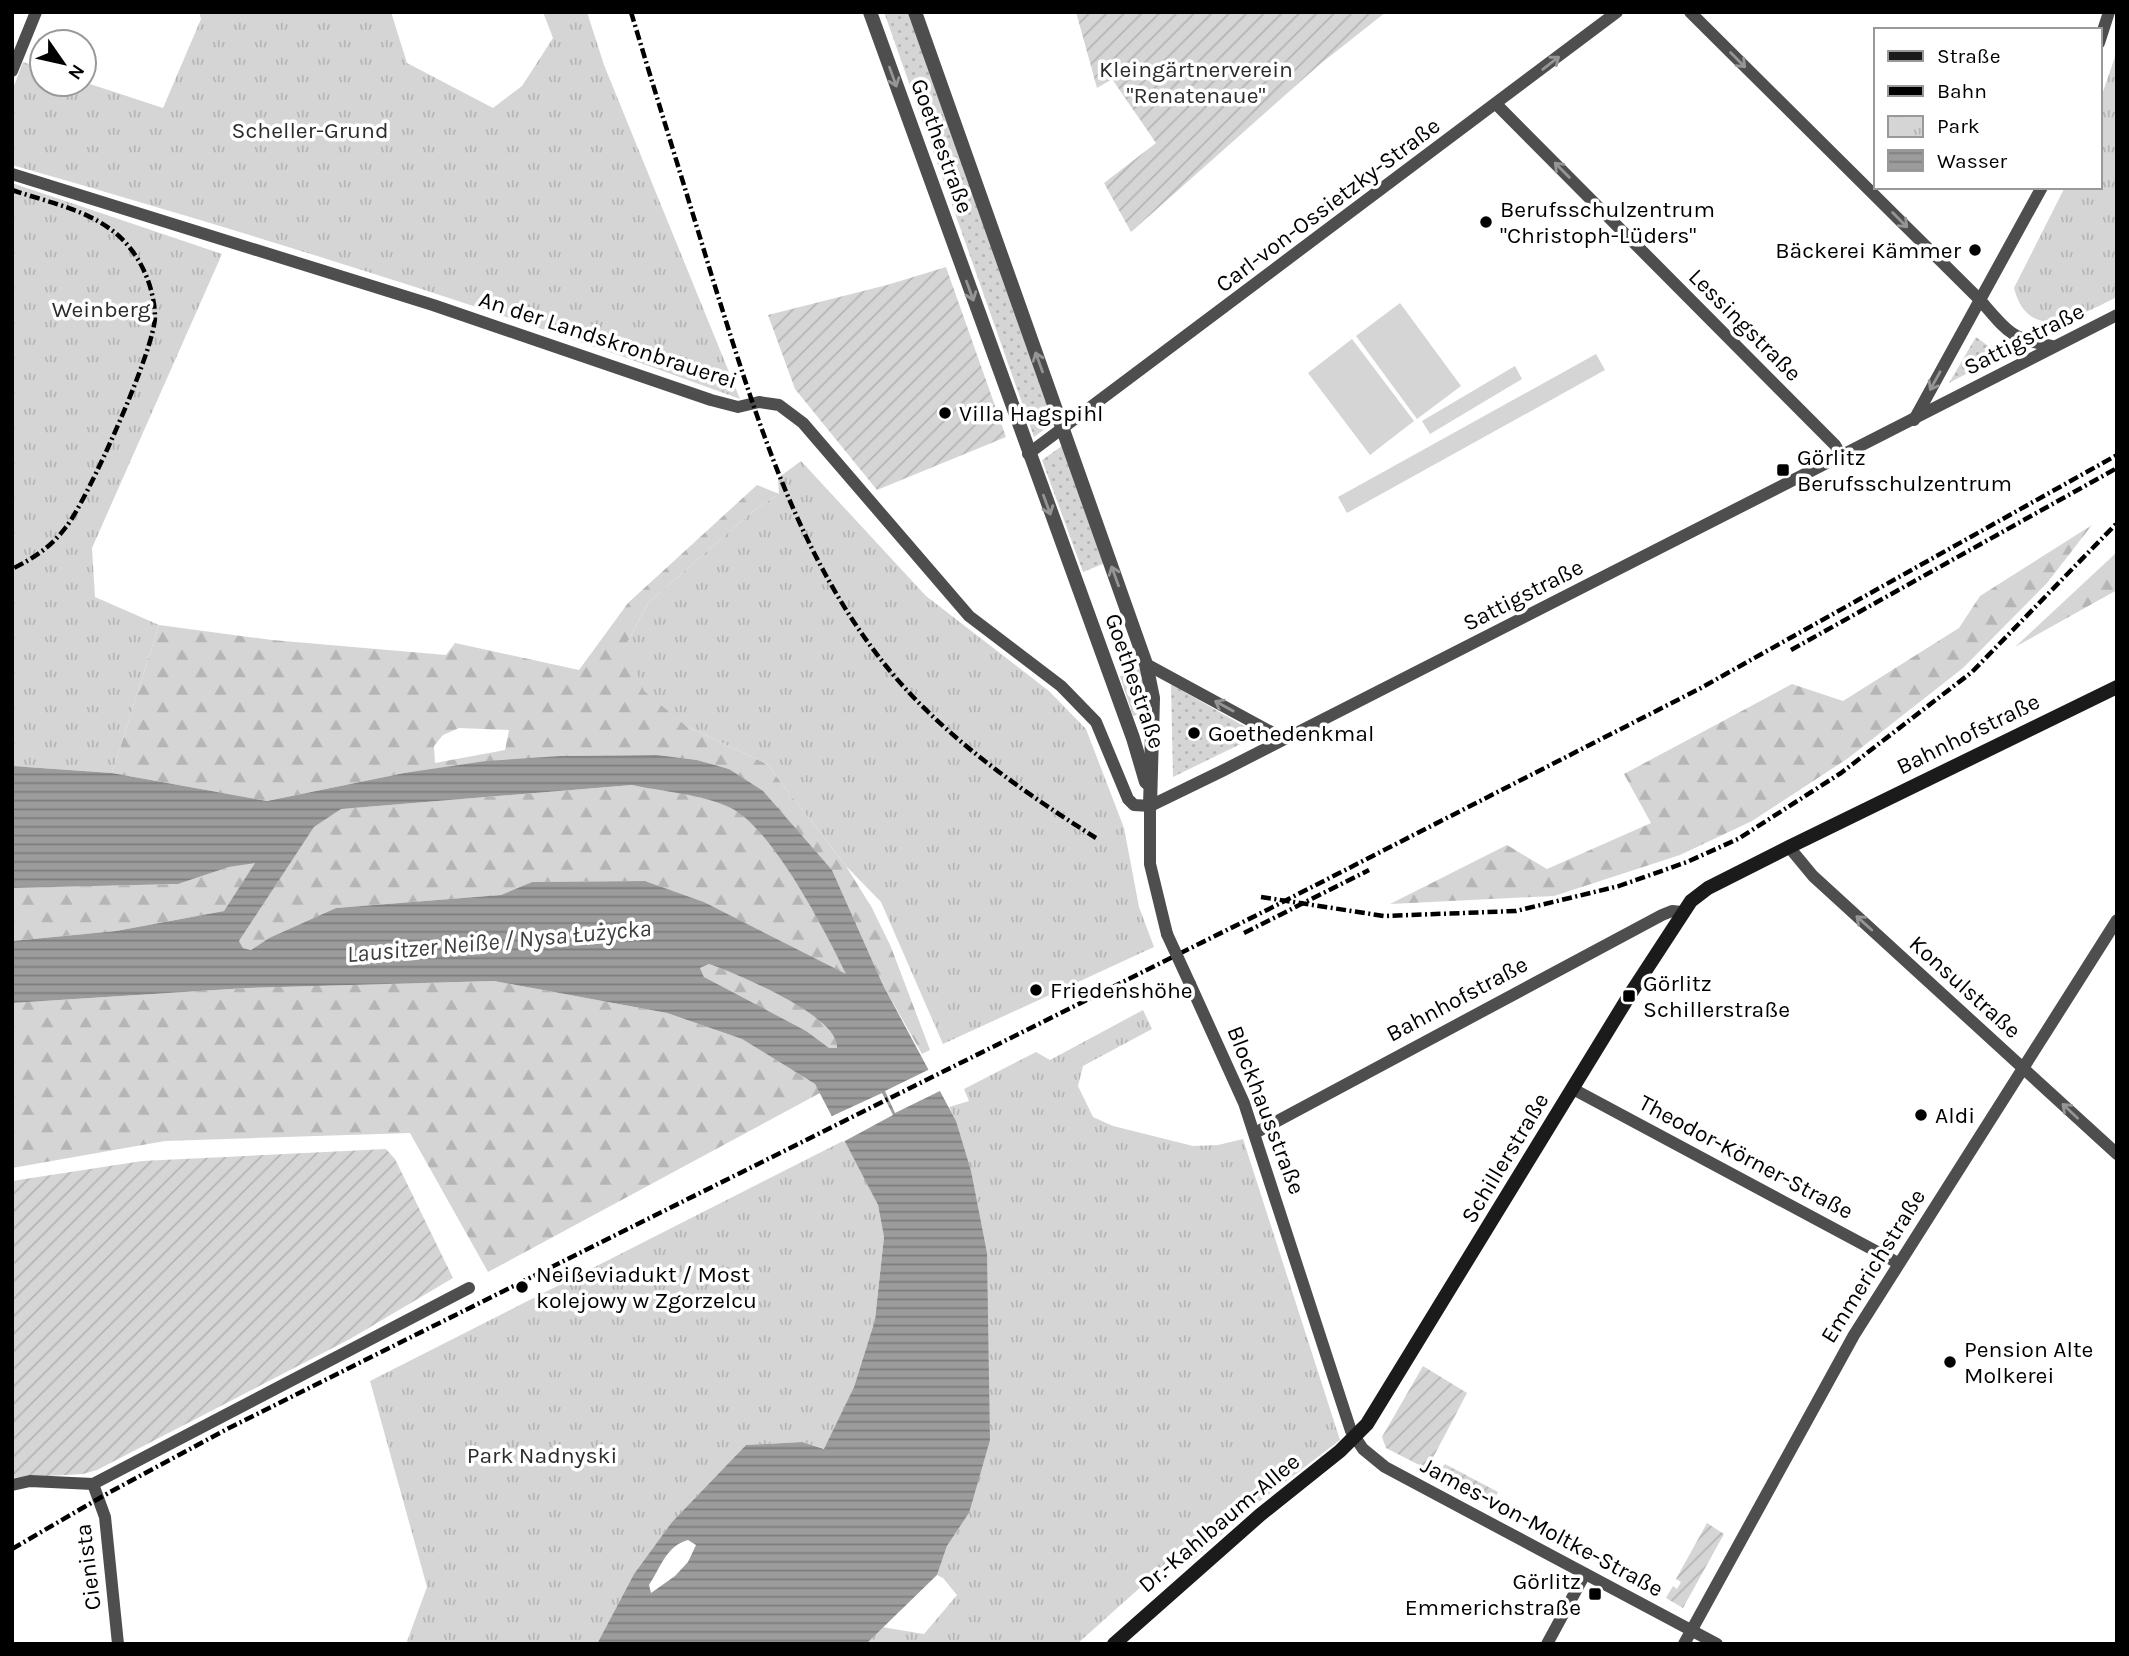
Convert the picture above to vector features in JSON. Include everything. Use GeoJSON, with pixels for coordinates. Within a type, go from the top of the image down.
{"type":"FeatureCollection","features":[{"type":"Feature","properties":{"kind":"main road","name":"Bahnhofstraße"},"geometry":{"type":"LineString","coordinates":[[1687,907],[1709,888],[1789,847],[2117,687]]}},
{"type":"Feature","properties":{"kind":"main road","name":"Schillerstraße"},"geometry":{"type":"LineString","coordinates":[[1355,1438],[1386,1398],[1687,907]]}},
{"type":"Feature","properties":{"kind":"main road","name":"Dr.-Kahlbaum-Allee"},"geometry":{"type":"LineString","coordinates":[[1114,1644],[1259,1515],[1355,1438]]}},
{"type":"Feature","properties":{"kind":"street"},"geometry":{"type":"LineString","coordinates":[[12,71],[36,12]]}},
{"type":"Feature","properties":{"kind":"street","name":"Goethestraße"},"geometry":{"type":"LineString","coordinates":[[870,12],[1133,738],[1150,802]]}},
{"type":"Feature","properties":{"kind":"street","name":"Goethestraße"},"geometry":{"type":"LineString","coordinates":[[915,12],[1146,664],[1153,698],[1150,802]]}},
{"type":"Feature","properties":{"kind":"street","name":"Carl-von-Ossietzky-Straße"},"geometry":{"type":"LineString","coordinates":[[1063,429],[1497,105],[1617,12]]}},
{"type":"Feature","properties":{"kind":"street"},"geometry":{"type":"LineString","coordinates":[[1690,12],[1980,300],[2010,334],[2027,342],[2052,346]]}},
{"type":"Feature","properties":{"kind":"street"},"geometry":{"type":"LineString","coordinates":[[2101,37],[2109,12]]}},
{"type":"Feature","properties":{"kind":"street","name":"Lessingstraße"},"geometry":{"type":"LineString","coordinates":[[1497,105],[1835,445],[1842,457]]}},
{"type":"Feature","properties":{"kind":"street","name":"An der Landskronbrauerei"},"geometry":{"type":"LineString","coordinates":[[12,174],[433,305],[711,400],[738,407],[759,402],[779,405],[813,433],[969,616],[1061,686],[1096,722],[1128,799],[1134,805],[1150,802]]}},
{"type":"Feature","properties":{"kind":"street","name":"Sattigstraße"},"geometry":{"type":"LineString","coordinates":[[1914,420],[2041,189]]}},
{"type":"Feature","properties":{"kind":"street","name":"Sattigstraße"},"geometry":{"type":"LineString","coordinates":[[1150,802],[1284,739],[2117,315]]}},
{"type":"Feature","properties":{"kind":"street"},"geometry":{"type":"LineString","coordinates":[[1028,454],[1063,429]]}},
{"type":"Feature","properties":{"kind":"street","name":"Goethestraße"},"geometry":{"type":"LineString","coordinates":[[1146,664],[1284,739]]}},
{"type":"Feature","properties":{"kind":"street","name":"Blockhausstraße"},"geometry":{"type":"LineString","coordinates":[[1150,802],[1150,864],[1167,934],[1255,1133],[1355,1438]]}},
{"type":"Feature","properties":{"kind":"street","name":"Konsulstraße"},"geometry":{"type":"LineString","coordinates":[[1789,847],[1813,876],[2117,1154]]}},
{"type":"Feature","properties":{"kind":"street","name":"Bahnhofstraße"},"geometry":{"type":"LineString","coordinates":[[1255,1133],[1662,915],[1687,907]]}},
{"type":"Feature","properties":{"kind":"street","name":"Emmerichstraße"},"geometry":{"type":"LineString","coordinates":[[1684,1644],[1854,1335],[2117,920]]}},
{"type":"Feature","properties":{"kind":"street","name":"Theodor-Körner-Straße"},"geometry":{"type":"LineString","coordinates":[[1573,1089],[1898,1263]]}},
{"type":"Feature","properties":{"kind":"street"},"geometry":{"type":"LineString","coordinates":[[12,1485],[30,1481],[93,1484],[469,1288]]}},
{"type":"Feature","properties":{"kind":"street","name":"James-von-Moltke-Straße"},"geometry":{"type":"LineString","coordinates":[[1355,1438],[1363,1449],[1385,1467],[1717,1644]]}},
{"type":"Feature","properties":{"kind":"street","name":"Cienista"},"geometry":{"type":"LineString","coordinates":[[93,1484],[105,1517],[118,1644]]}},
{"type":"Feature","properties":{"kind":"street"},"geometry":{"type":"LineString","coordinates":[[1547,1644],[1585,1574]]}},
{"type":"Feature","properties":{"kind":"green space","name":"Scheller-Grund"},"geometry":{"type":"Polygon","coordinates":[[[199,12],[391,12],[407,63],[493,108],[522,86],[553,38],[543,12],[587,12],[604,65],[740,399],[560,335],[378,275],[12,165],[12,91],[23,62],[28,64],[28,98],[98,98],[98,87],[163,108],[201,19],[199,12]]]}},
{"type":"Feature","properties":{"kind":"green space"},"geometry":{"type":"Polygon","coordinates":[[[884,12],[909,12],[1054,422],[1034,437],[884,12]]]}},
{"type":"Feature","properties":{"kind":"green space","name":"Kleingärtnerverein \"Renatenaue\""},"geometry":{"type":"Polygon","coordinates":[[[1076,12],[1386,12],[1319,65],[1131,232],[1104,183],[1156,143],[1112,79],[1097,88],[1076,12]]]}},
{"type":"Feature","properties":{"kind":"green space"},"geometry":{"type":"Polygon","coordinates":[[[2117,51],[2117,297],[2072,317],[2043,321],[2031,316],[2021,306],[2014,288],[2064,189],[2101,189],[2101,97],[2117,51]]]}},
{"type":"Feature","properties":{"kind":"green space","name":"Weinberg"},"geometry":{"type":"Polygon","coordinates":[[[12,183],[222,254],[92,548],[95,597],[159,625],[112,773],[12,766],[12,183]]]}},
{"type":"Feature","properties":{"kind":"green space"},"geometry":{"type":"Polygon","coordinates":[[[946,267],[1006,437],[877,490],[795,389],[768,315],[946,267]]]}},
{"type":"Feature","properties":{"kind":"green space"},"geometry":{"type":"Polygon","coordinates":[[[1400,303],[1461,386],[1417,419],[1356,336],[1400,303]]]}},
{"type":"Feature","properties":{"kind":"green space"},"geometry":{"type":"Polygon","coordinates":[[[1976,337],[1995,351],[1994,359],[1949,383],[1976,337]]]}},
{"type":"Feature","properties":{"kind":"green space"},"geometry":{"type":"Polygon","coordinates":[[[1352,339],[1414,421],[1370,455],[1308,373],[1352,339]]]}},
{"type":"Feature","properties":{"kind":"green space"},"geometry":{"type":"Polygon","coordinates":[[[1596,354],[1605,370],[1347,513],[1338,497],[1596,354]]]}},
{"type":"Feature","properties":{"kind":"green space"},"geometry":{"type":"Polygon","coordinates":[[[1515,366],[1522,379],[1430,434],[1422,421],[1515,366]]]}},
{"type":"Feature","properties":{"kind":"green space"},"geometry":{"type":"Polygon","coordinates":[[[1062,446],[1105,563],[1083,572],[1042,460],[1062,446]]]}},
{"type":"Feature","properties":{"kind":"green space"},"geometry":{"type":"Polygon","coordinates":[[[801,461],[926,596],[1049,691],[1086,729],[1124,828],[1139,907],[1154,947],[943,1044],[881,902],[846,866],[767,764],[686,726],[644,691],[626,645],[648,603],[753,511],[779,494],[778,478],[801,461]]]}},
{"type":"Feature","properties":{"kind":"green space"},"geometry":{"type":"Polygon","coordinates":[[[757,485],[779,494],[753,511],[648,603],[626,645],[686,726],[767,764],[846,866],[872,908],[891,947],[930,1050],[922,1054],[883,985],[832,870],[763,792],[729,769],[697,760],[657,755],[560,756],[404,773],[267,801],[112,773],[159,625],[272,640],[446,655],[455,643],[579,670],[628,603],[757,485]],[[459,728],[443,735],[434,746],[435,763],[505,750],[509,730],[459,728]]]}},
{"type":"Feature","properties":{"kind":"green space"},"geometry":{"type":"Polygon","coordinates":[[[2092,525],[2047,583],[1963,668],[1847,759],[1752,821],[1680,855],[1554,896],[1390,904],[1507,845],[1547,869],[1651,823],[1624,774],[1792,684],[1843,701],[1959,628],[1980,596],[2092,525]]]}},
{"type":"Feature","properties":{"kind":"green space"},"geometry":{"type":"Polygon","coordinates":[[[2117,552],[2117,590],[2015,647],[2117,552]]]}},
{"type":"Feature","properties":{"kind":"green space"},"geometry":{"type":"Polygon","coordinates":[[[1142,668],[1148,711],[1133,716],[1120,676],[1142,668]]]}},
{"type":"Feature","properties":{"kind":"green space"},"geometry":{"type":"Polygon","coordinates":[[[1171,684],[1259,735],[1173,777],[1171,684]]]}},
{"type":"Feature","properties":{"kind":"green space"},"geometry":{"type":"Polygon","coordinates":[[[632,785],[708,799],[732,808],[748,820],[765,837],[797,884],[847,975],[704,902],[645,881],[532,882],[501,895],[336,908],[269,938],[251,950],[243,948],[239,941],[314,827],[340,809],[632,785]]]}},
{"type":"Feature","properties":{"kind":"green space"},"geometry":{"type":"Polygon","coordinates":[[[256,862],[224,911],[116,931],[12,941],[12,888],[178,884],[229,867],[256,862]]]}},
{"type":"Feature","properties":{"kind":"green space"},"geometry":{"type":"Polygon","coordinates":[[[709,964],[762,986],[805,1010],[834,1036],[838,1048],[829,1048],[704,977],[700,968],[709,964]]]}},
{"type":"Feature","properties":{"kind":"green space"},"geometry":{"type":"Polygon","coordinates":[[[494,981],[667,1013],[742,1039],[815,1084],[820,1093],[488,1272],[410,1133],[165,1141],[12,1168],[12,1003],[247,988],[494,981]]]}},
{"type":"Feature","properties":{"kind":"green space"},"geometry":{"type":"Polygon","coordinates":[[[1143,1010],[1152,1029],[1083,1066],[1078,1086],[1093,1117],[1113,1126],[1193,1146],[1218,1145],[1243,1139],[1340,1440],[1260,1501],[1194,1559],[1180,1554],[1172,1559],[1077,1644],[866,1644],[882,1627],[924,1634],[957,1595],[943,1578],[937,1575],[947,1546],[969,1513],[987,1253],[956,1121],[949,1107],[969,1101],[964,1089],[1036,1052],[1050,1060],[1143,1010]]]}},
{"type":"Feature","properties":{"kind":"green space","name":"Park Nadnyski"},"geometry":{"type":"Polygon","coordinates":[[[845,1140],[878,1205],[884,1237],[875,1320],[854,1387],[825,1449],[802,1442],[746,1445],[672,1522],[634,1574],[597,1644],[406,1644],[427,1587],[370,1381],[845,1140]]]}},
{"type":"Feature","properties":{"kind":"green space"},"geometry":{"type":"Polygon","coordinates":[[[386,1149],[395,1159],[453,1278],[350,1339],[97,1470],[83,1474],[12,1478],[12,1181],[142,1161],[386,1149]]]}},
{"type":"Feature","properties":{"kind":"green space"},"geometry":{"type":"Polygon","coordinates":[[[1423,1366],[1467,1393],[1427,1469],[1386,1448],[1382,1437],[1423,1366]]]}},
{"type":"Feature","properties":{"kind":"green space"},"geometry":{"type":"Polygon","coordinates":[[[1445,1464],[1498,1492],[1492,1503],[1438,1473],[1445,1464]]]}},
{"type":"Feature","properties":{"kind":"green space"},"geometry":{"type":"Polygon","coordinates":[[[1707,1523],[1724,1534],[1683,1608],[1666,1598],[1673,1586],[1677,1589],[1681,1582],[1676,1579],[1707,1523]]]}},
{"type":"Feature","properties":{"kind":"water","name":"Lausitzer Neiße / Nysa Łużycka"},"geometry":{"type":"Polygon","coordinates":[[[657,755],[697,760],[729,769],[763,791],[832,870],[883,985],[956,1121],[971,1171],[987,1253],[990,1440],[969,1513],[947,1546],[937,1575],[866,1644],[597,1644],[634,1574],[672,1522],[746,1445],[802,1442],[824,1449],[854,1387],[875,1320],[884,1237],[878,1205],[815,1084],[742,1039],[667,1013],[494,981],[247,988],[12,1003],[12,941],[116,931],[224,911],[255,863],[229,867],[178,884],[12,888],[12,766],[112,773],[267,801],[404,773],[486,761],[560,756],[657,755]],[[632,785],[341,809],[314,827],[239,941],[243,948],[251,950],[269,938],[336,908],[501,895],[532,882],[645,881],[704,902],[846,974],[796,883],[764,837],[747,819],[731,808],[708,799],[632,785]],[[709,964],[700,968],[704,977],[806,1031],[829,1048],[837,1048],[833,1036],[822,1023],[784,997],[709,964]],[[688,1540],[669,1552],[661,1564],[649,1585],[651,1593],[675,1576],[688,1562],[696,1545],[688,1540]]]}},
{"type":"Feature","properties":{"kind":"pier"},"geometry":{"type":"Polygon","coordinates":[[[932,1068],[944,1089],[895,1113],[885,1091],[932,1068]]]}},
{"type":"Feature","properties":{"kind":"pier"},"geometry":{"type":"Polygon","coordinates":[[[882,1093],[893,1115],[843,1142],[830,1117],[882,1093]]]}},
{"type":"Feature","properties":{"kind":"railway"},"geometry":{"type":"LineString","coordinates":[[631,12],[749,393],[769,450],[817,559],[847,611],[881,659],[920,704],[961,742],[1004,776],[1096,838]]}},
{"type":"Feature","properties":{"kind":"railway"},"geometry":{"type":"LineString","coordinates":[[12,190],[76,211],[106,226],[119,236],[144,271],[151,289],[155,316],[133,390],[76,512],[48,546],[12,569]]}},
{"type":"Feature","properties":{"kind":"railway"},"geometry":{"type":"LineString","coordinates":[[12,1549],[229,1428],[1265,911],[1699,689],[2117,455]]}},
{"type":"Feature","properties":{"kind":"railway"},"geometry":{"type":"LineString","coordinates":[[1791,650],[2117,468]]}},
{"type":"Feature","properties":{"kind":"railway"},"geometry":{"type":"LineString","coordinates":[[1261,897],[1384,916],[1516,911],[1619,886],[1687,862],[1738,839],[1841,773],[1972,672],[2117,523]]}},
{"type":"Feature","properties":{"kind":"railway"},"geometry":{"type":"LineString","coordinates":[[1244,933],[1369,870]]}},
{"type":"Feature","properties":{"kind":"place","name":"Berufsschulzentrum \"Christoph-Lüders\""},"geometry":{"type":"Point","coordinates":[1486,222]}},
{"type":"Feature","properties":{"kind":"place","name":"Bäckerei Kämmer"},"geometry":{"type":"Point","coordinates":[1975,250]}},
{"type":"Feature","properties":{"kind":"place","name":"Villa Hagspihl"},"geometry":{"type":"Point","coordinates":[945,413]}},
{"type":"Feature","properties":{"kind":"place","name":"Görlitz Berufsschulzentrum"},"geometry":{"type":"Point","coordinates":[1783,470]}},
{"type":"Feature","properties":{"kind":"place","name":"Goethedenkmal"},"geometry":{"type":"Point","coordinates":[1194,733]}},
{"type":"Feature","properties":{"kind":"place","name":"Friedenshöhe"},"geometry":{"type":"Point","coordinates":[1036,990]}},
{"type":"Feature","properties":{"kind":"place","name":"Görlitz Schillerstraße"},"geometry":{"type":"Point","coordinates":[1629,996]}},
{"type":"Feature","properties":{"kind":"place","name":"Aldi"},"geometry":{"type":"Point","coordinates":[1921,1115]}},
{"type":"Feature","properties":{"kind":"place","name":"Neißeviadukt / Most kolejowy w Zgorzelcu"},"geometry":{"type":"Point","coordinates":[522,1287]}},
{"type":"Feature","properties":{"kind":"place","name":"Pension Alte Molkerei"},"geometry":{"type":"Point","coordinates":[1950,1362]}},
{"type":"Feature","properties":{"kind":"place","name":"Görlitz Emmerichstraße"},"geometry":{"type":"Point","coordinates":[1595,1594]}}]}
